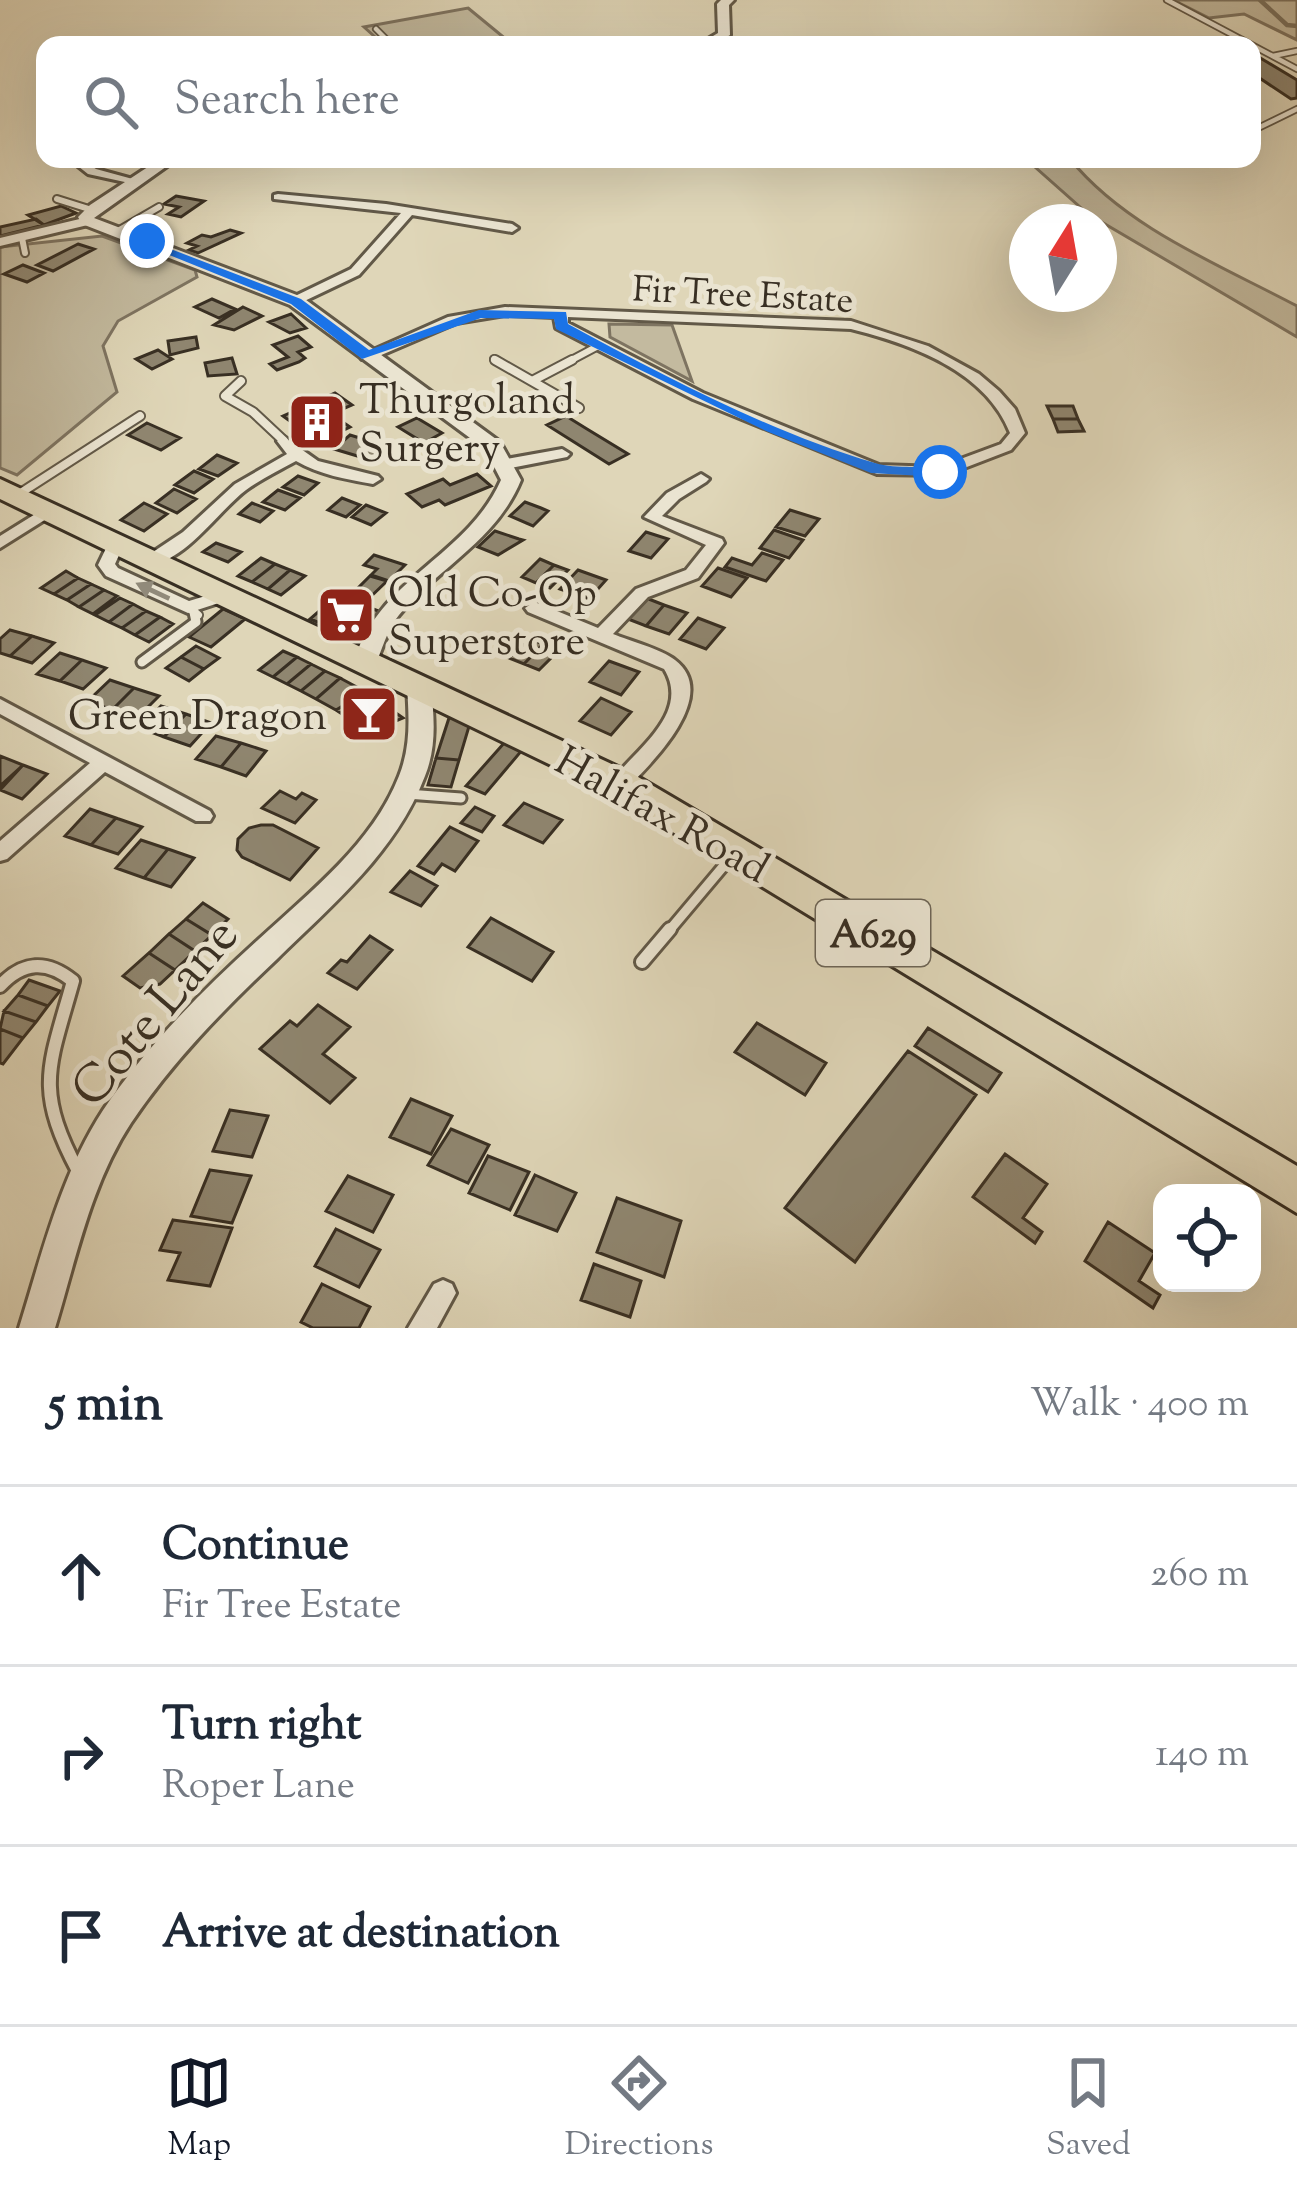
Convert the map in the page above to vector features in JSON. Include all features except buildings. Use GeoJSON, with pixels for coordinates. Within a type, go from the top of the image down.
{"type":"FeatureCollection","features":[{"type":"Feature","properties":{"kind":"highway","name":"Halifax Road"},"geometry":{"type":"LineString","coordinates":[[7,493],[620,783],[1297,1191]]}},
{"type":"Feature","properties":{"kind":"street"},"geometry":{"type":"LineString","coordinates":[[720,36],[723,4],[728,0]]}},
{"type":"Feature","properties":{"kind":"street"},"geometry":{"type":"LineString","coordinates":[[86,168],[134,181]]}},
{"type":"Feature","properties":{"kind":"street"},"geometry":{"type":"LineString","coordinates":[[0,242],[23,245],[90,216],[155,168]]}},
{"type":"Feature","properties":{"kind":"street"},"geometry":{"type":"LineString","coordinates":[[278,197],[512,228]]}},
{"type":"Feature","properties":{"kind":"street"},"geometry":{"type":"LineString","coordinates":[[296,302],[355,272],[410,211]]}},
{"type":"Feature","properties":{"kind":"street"},"geometry":{"type":"LineString","coordinates":[[90,216],[116,232],[296,302],[501,457],[511,480],[500,507],[415,586],[370,645],[366,662]]}},
{"type":"Feature","properties":{"kind":"street","name":"Fir Tree Estate"},"geometry":{"type":"LineString","coordinates":[[368,356],[479,314],[561,315],[805,322],[885,332],[968,374],[1001,398],[1014,414],[1018,433],[1006,447],[940,472],[877,469],[698,396],[561,326],[561,315]]}},
{"type":"Feature","properties":{"kind":"street"},"geometry":{"type":"LineString","coordinates":[[153,560],[189,536],[289,448],[319,467],[373,478]]}},
{"type":"Feature","properties":{"kind":"street"},"geometry":{"type":"LineString","coordinates":[[501,457],[562,454]]}},
{"type":"Feature","properties":{"kind":"street"},"geometry":{"type":"LineString","coordinates":[[601,636],[643,593],[692,574],[716,543],[652,517],[673,496],[701,479]]}},
{"type":"Feature","properties":{"kind":"street"},"geometry":{"type":"LineString","coordinates":[[0,542],[45,513]]}},
{"type":"Feature","properties":{"kind":"street"},"geometry":{"type":"LineString","coordinates":[[116,544],[106,565],[112,572],[188,607],[225,595]]}},
{"type":"Feature","properties":{"kind":"street"},"geometry":{"type":"LineString","coordinates":[[534,608],[670,665],[683,688],[663,738],[620,783]]}},
{"type":"Feature","properties":{"kind":"street","name":"Cote Lane"},"geometry":{"type":"LineString","coordinates":[[37,1328],[85,1180],[117,1118],[236,979],[360,859],[405,794],[423,734],[419,686]]}},
{"type":"Feature","properties":{"kind":"street"},"geometry":{"type":"LineString","coordinates":[[0,706],[203,816]]}},
{"type":"Feature","properties":{"kind":"street"},"geometry":{"type":"LineString","coordinates":[[0,853],[104,762]]}},
{"type":"Feature","properties":{"kind":"street"},"geometry":{"type":"LineString","coordinates":[[422,1328],[442,1293]]}},
{"type":"Feature","properties":{"kind":"lane"},"geometry":{"type":"LineString","coordinates":[[1167,0],[1236,36]]}},
{"type":"Feature","properties":{"kind":"lane"},"geometry":{"type":"LineString","coordinates":[[376,29],[383,36]]}},
{"type":"Feature","properties":{"kind":"lane"},"geometry":{"type":"LineString","coordinates":[[1261,50],[1297,69]]}},
{"type":"Feature","properties":{"kind":"lane"},"geometry":{"type":"LineString","coordinates":[[1273,56],[1297,51]]}},
{"type":"Feature","properties":{"kind":"lane"},"geometry":{"type":"LineString","coordinates":[[1261,127],[1297,109]]}},
{"type":"Feature","properties":{"kind":"lane"},"geometry":{"type":"LineString","coordinates":[[57,199],[90,216]]}},
{"type":"Feature","properties":{"kind":"lane"},"geometry":{"type":"LineString","coordinates":[[116,232],[159,207]]}},
{"type":"Feature","properties":{"kind":"lane"},"geometry":{"type":"LineString","coordinates":[[532,381],[598,346]]}},
{"type":"Feature","properties":{"kind":"lane"},"geometry":{"type":"LineString","coordinates":[[494,359],[579,408]]}},
{"type":"Feature","properties":{"kind":"lane"},"geometry":{"type":"LineString","coordinates":[[241,381],[225,396],[253,412],[289,448]]}},
{"type":"Feature","properties":{"kind":"lane"},"geometry":{"type":"LineString","coordinates":[[7,493],[140,416]]}},
{"type":"Feature","properties":{"kind":"lane"},"geometry":{"type":"LineString","coordinates":[[142,662],[196,622],[198,615],[188,607]]}},
{"type":"Feature","properties":{"kind":"lane"},"geometry":{"type":"LineString","coordinates":[[405,794],[461,798]]}},
{"type":"Feature","properties":{"kind":"lane"},"geometry":{"type":"LineString","coordinates":[[642,962],[736,852]]}},
{"type":"Feature","properties":{"kind":"lane"},"geometry":{"type":"LineString","coordinates":[[0,986],[13,970],[29,964],[62,971],[73,981],[46,1076],[53,1124],[85,1180]]}},
{"type":"Feature","properties":{"kind":"shaded area"},"geometry":{"type":"Polygon","coordinates":[[[1173,0],[1297,0],[1297,40],[1244,14],[1209,18],[1173,0]]]}},
{"type":"Feature","properties":{"kind":"shaded area"},"geometry":{"type":"Polygon","coordinates":[[[468,8],[502,36],[374,36],[364,27],[468,8]]]}},
{"type":"Feature","properties":{"kind":"shaded area"},"geometry":{"type":"Polygon","coordinates":[[[1036,168],[1079,168],[1117,204],[1077,204],[1036,168]]]}},
{"type":"Feature","properties":{"kind":"shaded area"},"geometry":{"type":"Polygon","coordinates":[[[1117,204],[1206,260],[1297,306],[1297,337],[1117,231],[1117,204]]]}},
{"type":"Feature","properties":{"kind":"shaded area"},"geometry":{"type":"Polygon","coordinates":[[[102,236],[195,270],[197,277],[118,321],[103,346],[117,392],[17,475],[0,468],[0,247],[102,236]]]}},
{"type":"Feature","properties":{"kind":"shaded area"},"geometry":{"type":"Polygon","coordinates":[[[609,324],[672,325],[692,381],[610,337],[609,324]]]}},
{"type":"Feature","properties":{"kind":"waterway"},"geometry":{"type":"LineString","coordinates":[[1260,0],[1287,25],[1297,26]]}},
{"type":"Feature","properties":{"kind":"place","name":"Thurgoland Surgery"},"geometry":{"type":"Point","coordinates":[317,422]}},
{"type":"Feature","properties":{"kind":"place","name":"Old Co-Op Superstore"},"geometry":{"type":"Point","coordinates":[346,615]}},
{"type":"Feature","properties":{"kind":"place","name":"Green Dragon"},"geometry":{"type":"Point","coordinates":[369,714]}},
{"type":"Feature","properties":{"kind":"route"},"geometry":{"type":"LineString","coordinates":[[147,241],[296,302],[368,356],[479,314],[561,315],[561,326],[622,359],[772,428],[877,469],[940,472]]}}]}
